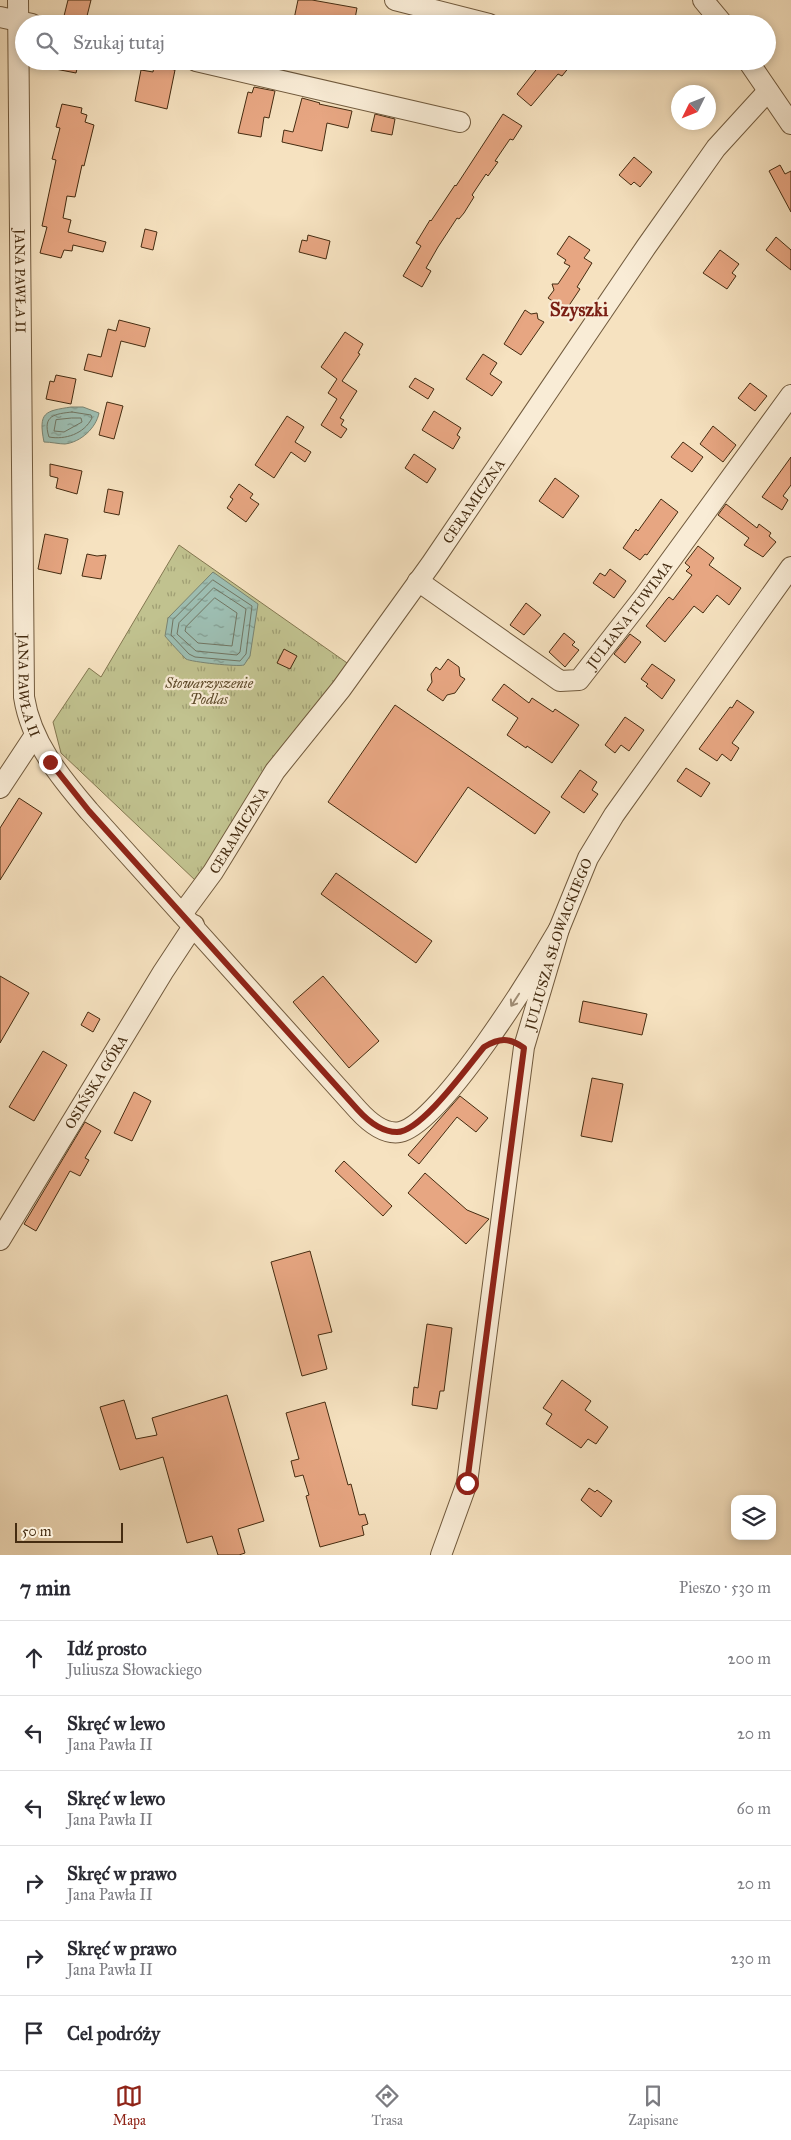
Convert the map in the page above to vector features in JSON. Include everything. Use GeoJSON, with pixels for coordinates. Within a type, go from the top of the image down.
{"type":"FeatureCollection","features":[{"type":"Feature","properties":{"kind":"street","name":"JANA PAWŁA II"},"geometry":{"type":"LineString","coordinates":[[17,15],[18,0]]}},
{"type":"Feature","properties":{"kind":"street"},"geometry":{"type":"LineString","coordinates":[[395,0],[454,15]]}},
{"type":"Feature","properties":{"kind":"street"},"geometry":{"type":"LineString","coordinates":[[702,0],[714,15]]}},
{"type":"Feature","properties":{"kind":"street","name":"JANA PAWŁA II"},"geometry":{"type":"LineString","coordinates":[[18,70],[24,697],[35,735],[50,762],[65,783],[358,1110],[377,1127],[398,1132],[413,1127],[440,1100],[484,1047],[534,972],[559,929]]}},
{"type":"Feature","properties":{"kind":"street"},"geometry":{"type":"LineString","coordinates":[[235,70],[460,122]]}},
{"type":"Feature","properties":{"kind":"street"},"geometry":{"type":"LineString","coordinates":[[754,70],[791,124]]}},
{"type":"Feature","properties":{"kind":"street","name":"CERAMICZNA"},"geometry":{"type":"LineString","coordinates":[[188,919],[213,872],[275,771],[341,689],[418,581],[710,156],[768,91]]}},
{"type":"Feature","properties":{"kind":"street","name":"JULIANA TUWIMA"},"geometry":{"type":"LineString","coordinates":[[418,581],[560,680],[579,680],[643,598],[791,395]]}},
{"type":"Feature","properties":{"kind":"street","name":"JULIUSZA SŁOWACKIEGO"},"geometry":{"type":"LineString","coordinates":[[441,1555],[467,1483],[524,1048],[559,929],[588,858],[614,815],[791,567]]}},
{"type":"Feature","properties":{"kind":"street"},"geometry":{"type":"LineString","coordinates":[[0,788],[35,735]]}},
{"type":"Feature","properties":{"kind":"street","name":"OSIŃSKA GÓRA"},"geometry":{"type":"LineString","coordinates":[[0,1240],[163,972],[188,919]]}},
{"type":"Feature","properties":{"kind":"street"},"geometry":{"type":"LineString","coordinates":[[484,1047],[494,1041],[505,1039],[516,1042],[524,1048]]}},
{"type":"Feature","properties":{"kind":"green space","name":"Stowarzyszenie Podlas"},"geometry":{"type":"Polygon","coordinates":[[[179,545],[350,665],[196,881],[61,753],[53,722],[89,668],[101,677],[179,545]]]}},
{"type":"Feature","properties":{"kind":"water"},"geometry":{"type":"Polygon","coordinates":[[[83,407],[99,413],[95,424],[82,437],[71,443],[44,442],[42,424],[46,415],[55,410],[83,407]]]}},
{"type":"Feature","properties":{"kind":"water"},"geometry":{"type":"Polygon","coordinates":[[[213,572],[258,604],[250,656],[244,665],[215,664],[186,659],[165,636],[168,618],[213,572]]]}},
{"type":"Feature","properties":{"kind":"building"},"geometry":{"type":"Polygon","coordinates":[[[68,0],[91,0],[87,15],[64,15],[68,0]]]}},
{"type":"Feature","properties":{"kind":"building"},"geometry":{"type":"Polygon","coordinates":[[[298,0],[312,0],[357,8],[356,15],[295,15],[298,0]]]}},
{"type":"Feature","properties":{"kind":"building"},"geometry":{"type":"Polygon","coordinates":[[[60,70],[77,70],[76,73],[60,70]]]}},
{"type":"Feature","properties":{"kind":"building"},"geometry":{"type":"Polygon","coordinates":[[[141,70],[153,72],[153,70],[175,70],[167,109],[135,101],[141,70]]]}},
{"type":"Feature","properties":{"kind":"building"},"geometry":{"type":"Polygon","coordinates":[[[536,70],[567,70],[562,76],[558,74],[531,106],[517,94],[536,70]]]}},
{"type":"Feature","properties":{"kind":"building"},"geometry":{"type":"Polygon","coordinates":[[[254,87],[275,91],[269,118],[264,117],[261,137],[238,133],[248,92],[252,93],[254,87]]]}},
{"type":"Feature","properties":{"kind":"building"},"geometry":{"type":"Polygon","coordinates":[[[302,98],[319,104],[352,111],[348,128],[327,123],[322,151],[282,142],[284,130],[293,132],[302,98]]]}},
{"type":"Feature","properties":{"kind":"building"},"geometry":{"type":"Polygon","coordinates":[[[62,104],[82,108],[81,113],[87,115],[85,122],[94,125],[75,197],[67,196],[63,218],[71,220],[68,232],[106,242],[103,252],[73,245],[72,251],[64,250],[61,258],[40,253],[47,227],[42,226],[56,160],[52,159],[60,128],[56,127],[62,104]]]}},
{"type":"Feature","properties":{"kind":"building"},"geometry":{"type":"Polygon","coordinates":[[[375,114],[395,119],[392,135],[371,131],[375,114]]]}},
{"type":"Feature","properties":{"kind":"building"},"geometry":{"type":"Polygon","coordinates":[[[503,114],[522,126],[513,140],[510,139],[495,161],[498,162],[488,176],[486,174],[472,195],[474,197],[464,213],[459,219],[457,218],[438,247],[426,268],[431,271],[422,287],[403,276],[421,246],[416,243],[503,114]]]}},
{"type":"Feature","properties":{"kind":"building"},"geometry":{"type":"Polygon","coordinates":[[[634,157],[652,172],[640,187],[634,182],[631,185],[619,175],[634,157]]]}},
{"type":"Feature","properties":{"kind":"building"},"geometry":{"type":"Polygon","coordinates":[[[780,165],[785,174],[791,171],[791,212],[769,171],[780,165]]]}},
{"type":"Feature","properties":{"kind":"building"},"geometry":{"type":"Polygon","coordinates":[[[145,229],[157,232],[153,250],[141,247],[145,229]]]}},
{"type":"Feature","properties":{"kind":"building"},"geometry":{"type":"Polygon","coordinates":[[[308,235],[330,241],[326,259],[299,252],[302,240],[307,241],[308,235]]]}},
{"type":"Feature","properties":{"kind":"building"},"geometry":{"type":"Polygon","coordinates":[[[569,236],[590,250],[584,258],[592,263],[577,287],[580,289],[566,310],[548,298],[554,290],[552,284],[558,284],[570,266],[564,263],[566,260],[557,254],[569,236]]]}},
{"type":"Feature","properties":{"kind":"building"},"geometry":{"type":"Polygon","coordinates":[[[776,237],[791,250],[791,270],[766,250],[776,237]]]}},
{"type":"Feature","properties":{"kind":"building"},"geometry":{"type":"Polygon","coordinates":[[[720,250],[739,264],[732,273],[736,276],[727,289],[703,273],[720,250]]]}},
{"type":"Feature","properties":{"kind":"building"},"geometry":{"type":"Polygon","coordinates":[[[525,310],[531,314],[537,313],[538,319],[544,322],[521,355],[504,344],[525,310]]]}},
{"type":"Feature","properties":{"kind":"building"},"geometry":{"type":"Polygon","coordinates":[[[119,320],[150,328],[145,347],[121,341],[112,377],[84,370],[88,354],[101,357],[108,329],[116,331],[119,320]]]}},
{"type":"Feature","properties":{"kind":"building"},"geometry":{"type":"Polygon","coordinates":[[[345,332],[363,344],[358,353],[360,354],[342,381],[357,391],[340,418],[344,420],[341,425],[347,429],[341,438],[321,425],[337,399],[328,393],[337,379],[321,367],[345,332]]]}},
{"type":"Feature","properties":{"kind":"building"},"geometry":{"type":"Polygon","coordinates":[[[483,354],[497,363],[490,374],[502,382],[492,396],[466,379],[483,354]]]}},
{"type":"Feature","properties":{"kind":"building"},"geometry":{"type":"Polygon","coordinates":[[[56,375],[76,379],[71,404],[46,399],[50,381],[54,382],[56,375]]]}},
{"type":"Feature","properties":{"kind":"building"},"geometry":{"type":"Polygon","coordinates":[[[415,378],[434,389],[428,399],[409,387],[415,378]]]}},
{"type":"Feature","properties":{"kind":"building"},"geometry":{"type":"Polygon","coordinates":[[[750,383],[767,396],[755,411],[738,398],[750,383]]]}},
{"type":"Feature","properties":{"kind":"building"},"geometry":{"type":"Polygon","coordinates":[[[107,402],[123,406],[114,439],[99,435],[107,402]]]}},
{"type":"Feature","properties":{"kind":"building"},"geometry":{"type":"Polygon","coordinates":[[[434,411],[461,428],[457,435],[460,437],[453,449],[422,430],[434,411]]]}},
{"type":"Feature","properties":{"kind":"building"},"geometry":{"type":"Polygon","coordinates":[[[287,416],[304,427],[295,442],[311,452],[305,462],[291,452],[274,478],[255,465],[287,416]]]}},
{"type":"Feature","properties":{"kind":"building"},"geometry":{"type":"Polygon","coordinates":[[[713,426],[736,445],[723,462],[700,444],[713,426]]]}},
{"type":"Feature","properties":{"kind":"building"},"geometry":{"type":"Polygon","coordinates":[[[683,442],[703,457],[692,472],[671,457],[683,442]]]}},
{"type":"Feature","properties":{"kind":"building"},"geometry":{"type":"Polygon","coordinates":[[[414,454],[436,469],[427,483],[405,468],[414,454]]]}},
{"type":"Feature","properties":{"kind":"building"},"geometry":{"type":"Polygon","coordinates":[[[791,457],[791,485],[783,496],[788,500],[782,510],[762,497],[791,457]]]}},
{"type":"Feature","properties":{"kind":"building"},"geometry":{"type":"Polygon","coordinates":[[[50,464],[82,471],[77,494],[56,488],[58,478],[50,476],[50,464]]]}},
{"type":"Feature","properties":{"kind":"building"},"geometry":{"type":"Polygon","coordinates":[[[555,478],[579,496],[563,518],[539,501],[555,478]]]}},
{"type":"Feature","properties":{"kind":"building"},"geometry":{"type":"Polygon","coordinates":[[[239,484],[253,494],[250,498],[259,504],[246,522],[227,508],[233,499],[230,497],[239,484]]]}},
{"type":"Feature","properties":{"kind":"building"},"geometry":{"type":"Polygon","coordinates":[[[108,489],[123,492],[119,515],[104,512],[108,489]]]}},
{"type":"Feature","properties":{"kind":"building"},"geometry":{"type":"Polygon","coordinates":[[[661,499],[678,512],[647,555],[645,554],[640,560],[623,548],[661,499]]]}},
{"type":"Feature","properties":{"kind":"building"},"geometry":{"type":"Polygon","coordinates":[[[726,504],[757,528],[759,524],[771,533],[769,536],[776,542],[763,557],[744,545],[749,538],[718,515],[726,504]]]}},
{"type":"Feature","properties":{"kind":"building"},"geometry":{"type":"Polygon","coordinates":[[[45,534],[68,539],[61,574],[38,569],[45,534]]]}},
{"type":"Feature","properties":{"kind":"building"},"geometry":{"type":"Polygon","coordinates":[[[698,546],[714,558],[709,565],[741,588],[729,605],[717,595],[703,613],[694,606],[665,642],[646,626],[669,597],[673,600],[692,575],[686,571],[690,567],[685,563],[698,546]]]}},
{"type":"Feature","properties":{"kind":"building"},"geometry":{"type":"Polygon","coordinates":[[[87,554],[106,555],[101,579],[82,576],[87,554]]]}},
{"type":"Feature","properties":{"kind":"building"},"geometry":{"type":"Polygon","coordinates":[[[610,569],[626,581],[614,598],[593,583],[600,573],[605,576],[610,569]]]}},
{"type":"Feature","properties":{"kind":"building"},"geometry":{"type":"Polygon","coordinates":[[[526,603],[541,615],[524,635],[510,625],[526,603]]]}},
{"type":"Feature","properties":{"kind":"building"},"geometry":{"type":"Polygon","coordinates":[[[564,633],[575,642],[572,645],[579,650],[565,667],[549,652],[564,633]]]}},
{"type":"Feature","properties":{"kind":"building"},"geometry":{"type":"Polygon","coordinates":[[[630,634],[641,642],[625,663],[614,654],[630,634]]]}},
{"type":"Feature","properties":{"kind":"building"},"geometry":{"type":"Polygon","coordinates":[[[284,649],[297,656],[290,669],[277,663],[284,649]]]}},
{"type":"Feature","properties":{"kind":"building"},"geometry":{"type":"Polygon","coordinates":[[[448,659],[459,667],[460,676],[465,679],[455,693],[447,695],[443,701],[427,690],[432,682],[431,674],[436,667],[440,670],[448,659]]]}},
{"type":"Feature","properties":{"kind":"building"},"geometry":{"type":"Polygon","coordinates":[[[652,664],[675,680],[662,699],[646,686],[648,684],[641,679],[652,664]]]}},
{"type":"Feature","properties":{"kind":"building"},"geometry":{"type":"Polygon","coordinates":[[[504,684],[529,703],[532,698],[553,712],[555,709],[579,725],[552,763],[507,735],[518,718],[492,700],[504,684]]]}},
{"type":"Feature","properties":{"kind":"building"},"geometry":{"type":"Polygon","coordinates":[[[737,700],[754,712],[732,743],[739,748],[731,761],[722,754],[717,761],[699,749],[737,700]]]}},
{"type":"Feature","properties":{"kind":"building"},"geometry":{"type":"Polygon","coordinates":[[[395,705],[550,812],[535,834],[468,787],[416,863],[328,802],[395,705]]]}},
{"type":"Feature","properties":{"kind":"building"},"geometry":{"type":"Polygon","coordinates":[[[625,717],[644,730],[629,751],[621,745],[615,753],[605,745],[625,717]]]}},
{"type":"Feature","properties":{"kind":"building"},"geometry":{"type":"Polygon","coordinates":[[[686,768],[710,783],[701,797],[677,781],[686,768]]]}},
{"type":"Feature","properties":{"kind":"building"},"geometry":{"type":"Polygon","coordinates":[[[580,770],[597,782],[592,790],[598,794],[584,813],[561,797],[580,770]]]}},
{"type":"Feature","properties":{"kind":"building"},"geometry":{"type":"Polygon","coordinates":[[[19,798],[42,813],[0,880],[0,828],[19,798]]]}},
{"type":"Feature","properties":{"kind":"building"},"geometry":{"type":"Polygon","coordinates":[[[336,873],[432,941],[416,963],[321,894],[336,873]]]}},
{"type":"Feature","properties":{"kind":"building"},"geometry":{"type":"Polygon","coordinates":[[[0,976],[29,993],[0,1043],[0,976]]]}},
{"type":"Feature","properties":{"kind":"building"},"geometry":{"type":"Polygon","coordinates":[[[323,976],[379,1041],[349,1068],[293,1002],[323,976]]]}},
{"type":"Feature","properties":{"kind":"building"},"geometry":{"type":"Polygon","coordinates":[[[583,1001],[647,1014],[642,1035],[579,1022],[583,1001]]]}},
{"type":"Feature","properties":{"kind":"building"},"geometry":{"type":"Polygon","coordinates":[[[88,1012],[100,1019],[93,1032],[81,1025],[88,1012]]]}},
{"type":"Feature","properties":{"kind":"building"},"geometry":{"type":"Polygon","coordinates":[[[43,1051],[67,1065],[34,1121],[9,1107],[43,1051]]]}},
{"type":"Feature","properties":{"kind":"building"},"geometry":{"type":"Polygon","coordinates":[[[592,1078],[623,1084],[612,1142],[581,1136],[592,1078]]]}},
{"type":"Feature","properties":{"kind":"building"},"geometry":{"type":"Polygon","coordinates":[[[134,1092],[151,1101],[132,1141],[114,1133],[134,1092]]]}},
{"type":"Feature","properties":{"kind":"building"},"geometry":{"type":"Polygon","coordinates":[[[460,1096],[488,1118],[476,1132],[457,1117],[419,1164],[408,1155],[460,1096]]]}},
{"type":"Feature","properties":{"kind":"building"},"geometry":{"type":"Polygon","coordinates":[[[85,1122],[101,1131],[85,1158],[89,1160],[80,1176],[70,1171],[36,1231],[24,1224],[85,1122]]]}},
{"type":"Feature","properties":{"kind":"building"},"geometry":{"type":"Polygon","coordinates":[[[344,1161],[392,1206],[383,1216],[335,1171],[344,1161]]]}},
{"type":"Feature","properties":{"kind":"building"},"geometry":{"type":"Polygon","coordinates":[[[425,1173],[467,1210],[489,1219],[466,1244],[408,1193],[425,1173]]]}},
{"type":"Feature","properties":{"kind":"building"},"geometry":{"type":"Polygon","coordinates":[[[310,1251],[332,1332],[318,1335],[327,1369],[302,1376],[271,1262],[310,1251]]]}},
{"type":"Feature","properties":{"kind":"building"},"geometry":{"type":"Polygon","coordinates":[[[427,1324],[452,1328],[444,1391],[440,1391],[437,1409],[412,1405],[414,1387],[418,1388],[427,1324]]]}},
{"type":"Feature","properties":{"kind":"building"},"geometry":{"type":"Polygon","coordinates":[[[562,1380],[591,1401],[585,1410],[608,1427],[596,1444],[588,1439],[581,1448],[546,1424],[552,1414],[543,1408],[562,1380]]]}},
{"type":"Feature","properties":{"kind":"building"},"geometry":{"type":"Polygon","coordinates":[[[227,1395],[264,1521],[238,1529],[245,1553],[239,1555],[218,1555],[212,1536],[187,1543],[163,1457],[120,1470],[100,1407],[124,1400],[136,1439],[157,1435],[152,1418],[227,1395]]]}},
{"type":"Feature","properties":{"kind":"building"},"geometry":{"type":"Polygon","coordinates":[[[325,1402],[348,1485],[351,1484],[359,1515],[365,1514],[368,1524],[362,1526],[364,1535],[320,1547],[306,1496],[309,1495],[303,1475],[295,1477],[291,1461],[299,1459],[286,1413],[325,1402]]]}},
{"type":"Feature","properties":{"kind":"building"},"geometry":{"type":"Polygon","coordinates":[[[589,1488],[595,1492],[597,1490],[612,1501],[601,1517],[581,1500],[589,1488]]]}},
{"type":"Feature","properties":{"kind":"district","name":"Szyszki"},"geometry":{"type":"Point","coordinates":[579,309]}},
{"type":"Feature","properties":{"kind":"route"},"geometry":{"type":"LineString","coordinates":[[50,762],[89,811],[194,925],[358,1110],[377,1127],[398,1132],[413,1127],[440,1100],[484,1047],[494,1041],[505,1039],[516,1042],[524,1048],[467,1483]]}}]}
